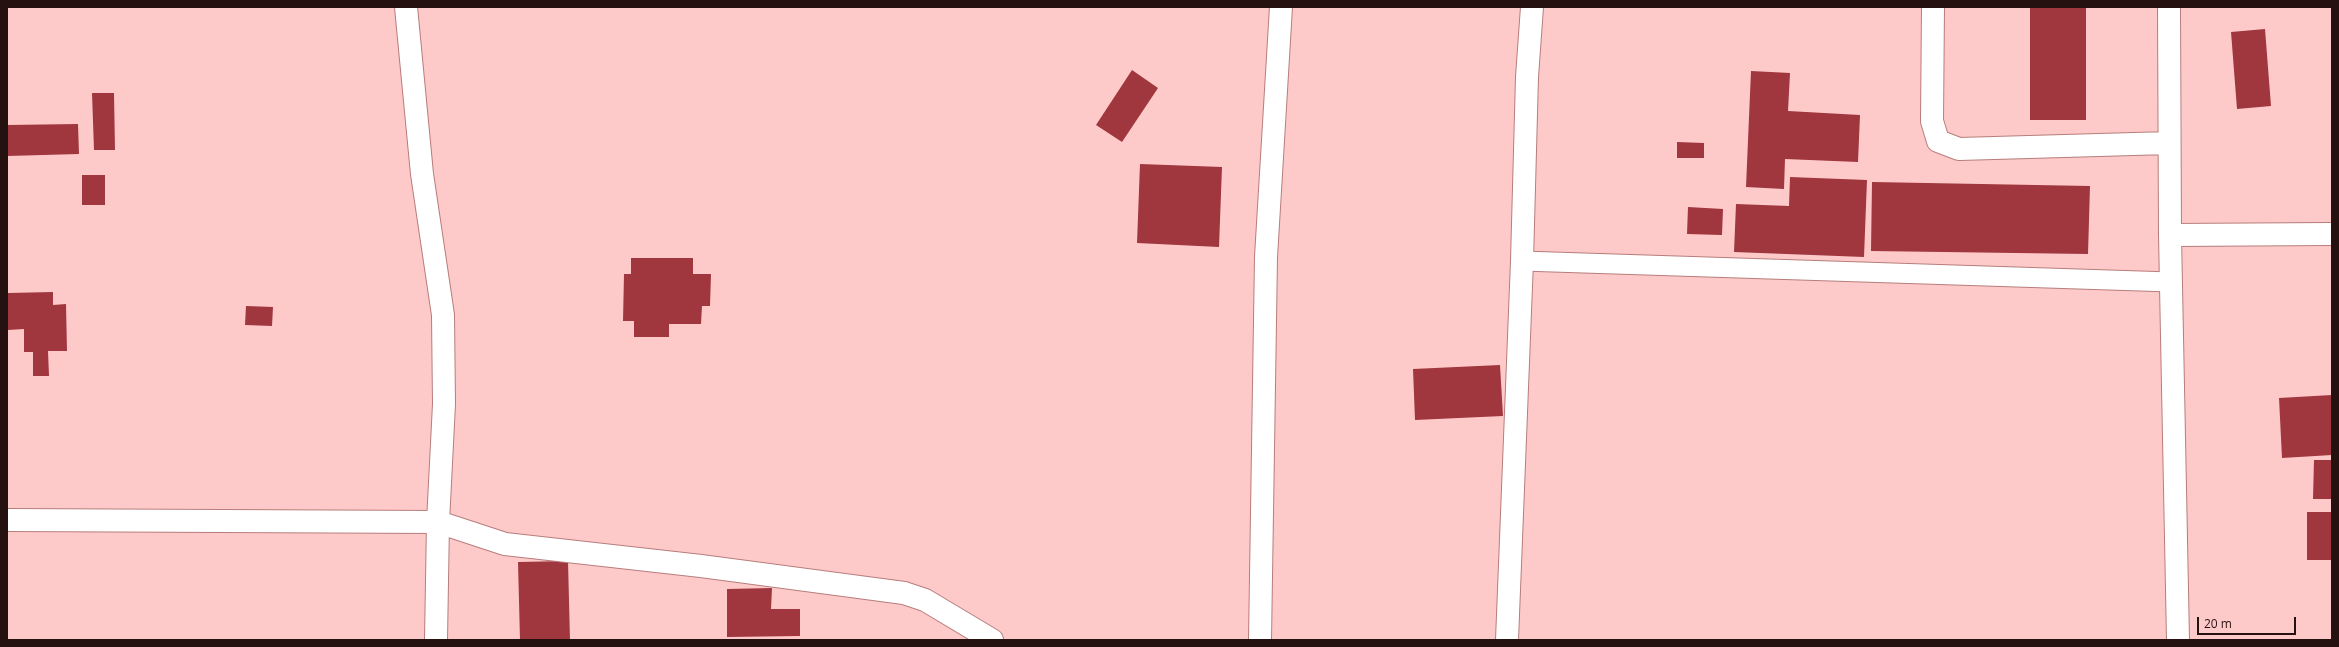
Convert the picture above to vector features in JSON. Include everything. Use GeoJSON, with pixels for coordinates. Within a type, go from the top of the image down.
{"type":"FeatureCollection","features":[{"type":"Feature","properties":{"kind":"street"},"geometry":{"type":"LineString","coordinates":[[406,7],[422,174],[443,315],[444,404],[438,522],[436,640]]}},
{"type":"Feature","properties":{"kind":"street"},"geometry":{"type":"LineString","coordinates":[[1260,640],[1266,257],[1281,7]]}},
{"type":"Feature","properties":{"kind":"street"},"geometry":{"type":"LineString","coordinates":[[1507,640],[1522,261],[1527,77],[1532,7]]}},
{"type":"Feature","properties":{"kind":"street"},"geometry":{"type":"LineString","coordinates":[[1934,7],[1932,121],[1938,141],[1959,149],[2169,143]]}},
{"type":"Feature","properties":{"kind":"street"},"geometry":{"type":"LineString","coordinates":[[2169,7],[2170,235],[2178,640]]}},
{"type":"Feature","properties":{"kind":"street"},"geometry":{"type":"LineString","coordinates":[[2170,235],[2332,234]]}},
{"type":"Feature","properties":{"kind":"street"},"geometry":{"type":"LineString","coordinates":[[7,520],[438,522],[505,544],[701,566],[904,593],[925,600],[992,640]]}},
{"type":"Feature","properties":{"kind":"lane"},"geometry":{"type":"LineString","coordinates":[[1522,261],[2171,282]]}},
{"type":"Feature","properties":{"kind":"building"},"geometry":{"type":"Polygon","coordinates":[[[2030,7],[2086,7],[2086,120],[2030,120],[2030,7]]]}},
{"type":"Feature","properties":{"kind":"building"},"geometry":{"type":"Polygon","coordinates":[[[2265,29],[2271,106],[2237,109],[2231,32],[2265,29]]]}},
{"type":"Feature","properties":{"kind":"building"},"geometry":{"type":"Polygon","coordinates":[[[1132,70],[1158,88],[1122,142],[1096,125],[1132,70]]]}},
{"type":"Feature","properties":{"kind":"building"},"geometry":{"type":"Polygon","coordinates":[[[1751,71],[1790,73],[1788,111],[1860,115],[1858,162],[1785,159],[1784,189],[1746,187],[1751,71]]]}},
{"type":"Feature","properties":{"kind":"building"},"geometry":{"type":"Polygon","coordinates":[[[92,93],[114,93],[115,150],[94,150],[92,93]]]}},
{"type":"Feature","properties":{"kind":"building"},"geometry":{"type":"Polygon","coordinates":[[[78,124],[79,154],[7,156],[7,125],[78,124]]]}},
{"type":"Feature","properties":{"kind":"building"},"geometry":{"type":"Polygon","coordinates":[[[1677,142],[1704,143],[1704,158],[1677,158],[1677,142]]]}},
{"type":"Feature","properties":{"kind":"building"},"geometry":{"type":"Polygon","coordinates":[[[1140,164],[1222,167],[1219,247],[1137,243],[1140,164]]]}},
{"type":"Feature","properties":{"kind":"building"},"geometry":{"type":"Polygon","coordinates":[[[82,175],[105,175],[105,205],[82,205],[82,175]]]}},
{"type":"Feature","properties":{"kind":"building"},"geometry":{"type":"Polygon","coordinates":[[[1790,177],[1867,180],[1864,257],[1734,252],[1736,204],[1789,206],[1790,177]]]}},
{"type":"Feature","properties":{"kind":"building"},"geometry":{"type":"Polygon","coordinates":[[[1872,182],[2090,186],[2088,254],[1871,251],[1872,182]]]}},
{"type":"Feature","properties":{"kind":"building"},"geometry":{"type":"Polygon","coordinates":[[[1688,207],[1723,209],[1722,235],[1687,234],[1688,207]]]}},
{"type":"Feature","properties":{"kind":"building"},"geometry":{"type":"Polygon","coordinates":[[[631,258],[693,258],[693,274],[711,274],[710,306],[702,306],[701,324],[669,324],[669,337],[634,337],[634,321],[623,321],[624,274],[631,274],[631,258]]]}},
{"type":"Feature","properties":{"kind":"building"},"geometry":{"type":"Polygon","coordinates":[[[53,292],[53,305],[66,304],[67,351],[48,351],[49,376],[33,376],[33,352],[24,352],[24,329],[8,330],[8,293],[53,292]]]}},
{"type":"Feature","properties":{"kind":"building"},"geometry":{"type":"Polygon","coordinates":[[[246,306],[273,307],[272,326],[245,325],[246,306]]]}},
{"type":"Feature","properties":{"kind":"building"},"geometry":{"type":"Polygon","coordinates":[[[1500,365],[1503,416],[1415,420],[1413,369],[1500,365]]]}},
{"type":"Feature","properties":{"kind":"building"},"geometry":{"type":"Polygon","coordinates":[[[2332,395],[2332,455],[2282,458],[2279,398],[2332,395]]]}},
{"type":"Feature","properties":{"kind":"building"},"geometry":{"type":"Polygon","coordinates":[[[2314,460],[2332,460],[2332,499],[2313,499],[2314,460]]]}},
{"type":"Feature","properties":{"kind":"building"},"geometry":{"type":"Polygon","coordinates":[[[2307,512],[2332,512],[2332,560],[2307,560],[2307,512]]]}},
{"type":"Feature","properties":{"kind":"building"},"geometry":{"type":"Polygon","coordinates":[[[568,561],[570,640],[520,640],[518,562],[568,561]]]}},
{"type":"Feature","properties":{"kind":"building"},"geometry":{"type":"Polygon","coordinates":[[[772,588],[771,609],[800,609],[800,636],[727,637],[727,589],[772,588]]]}}]}
